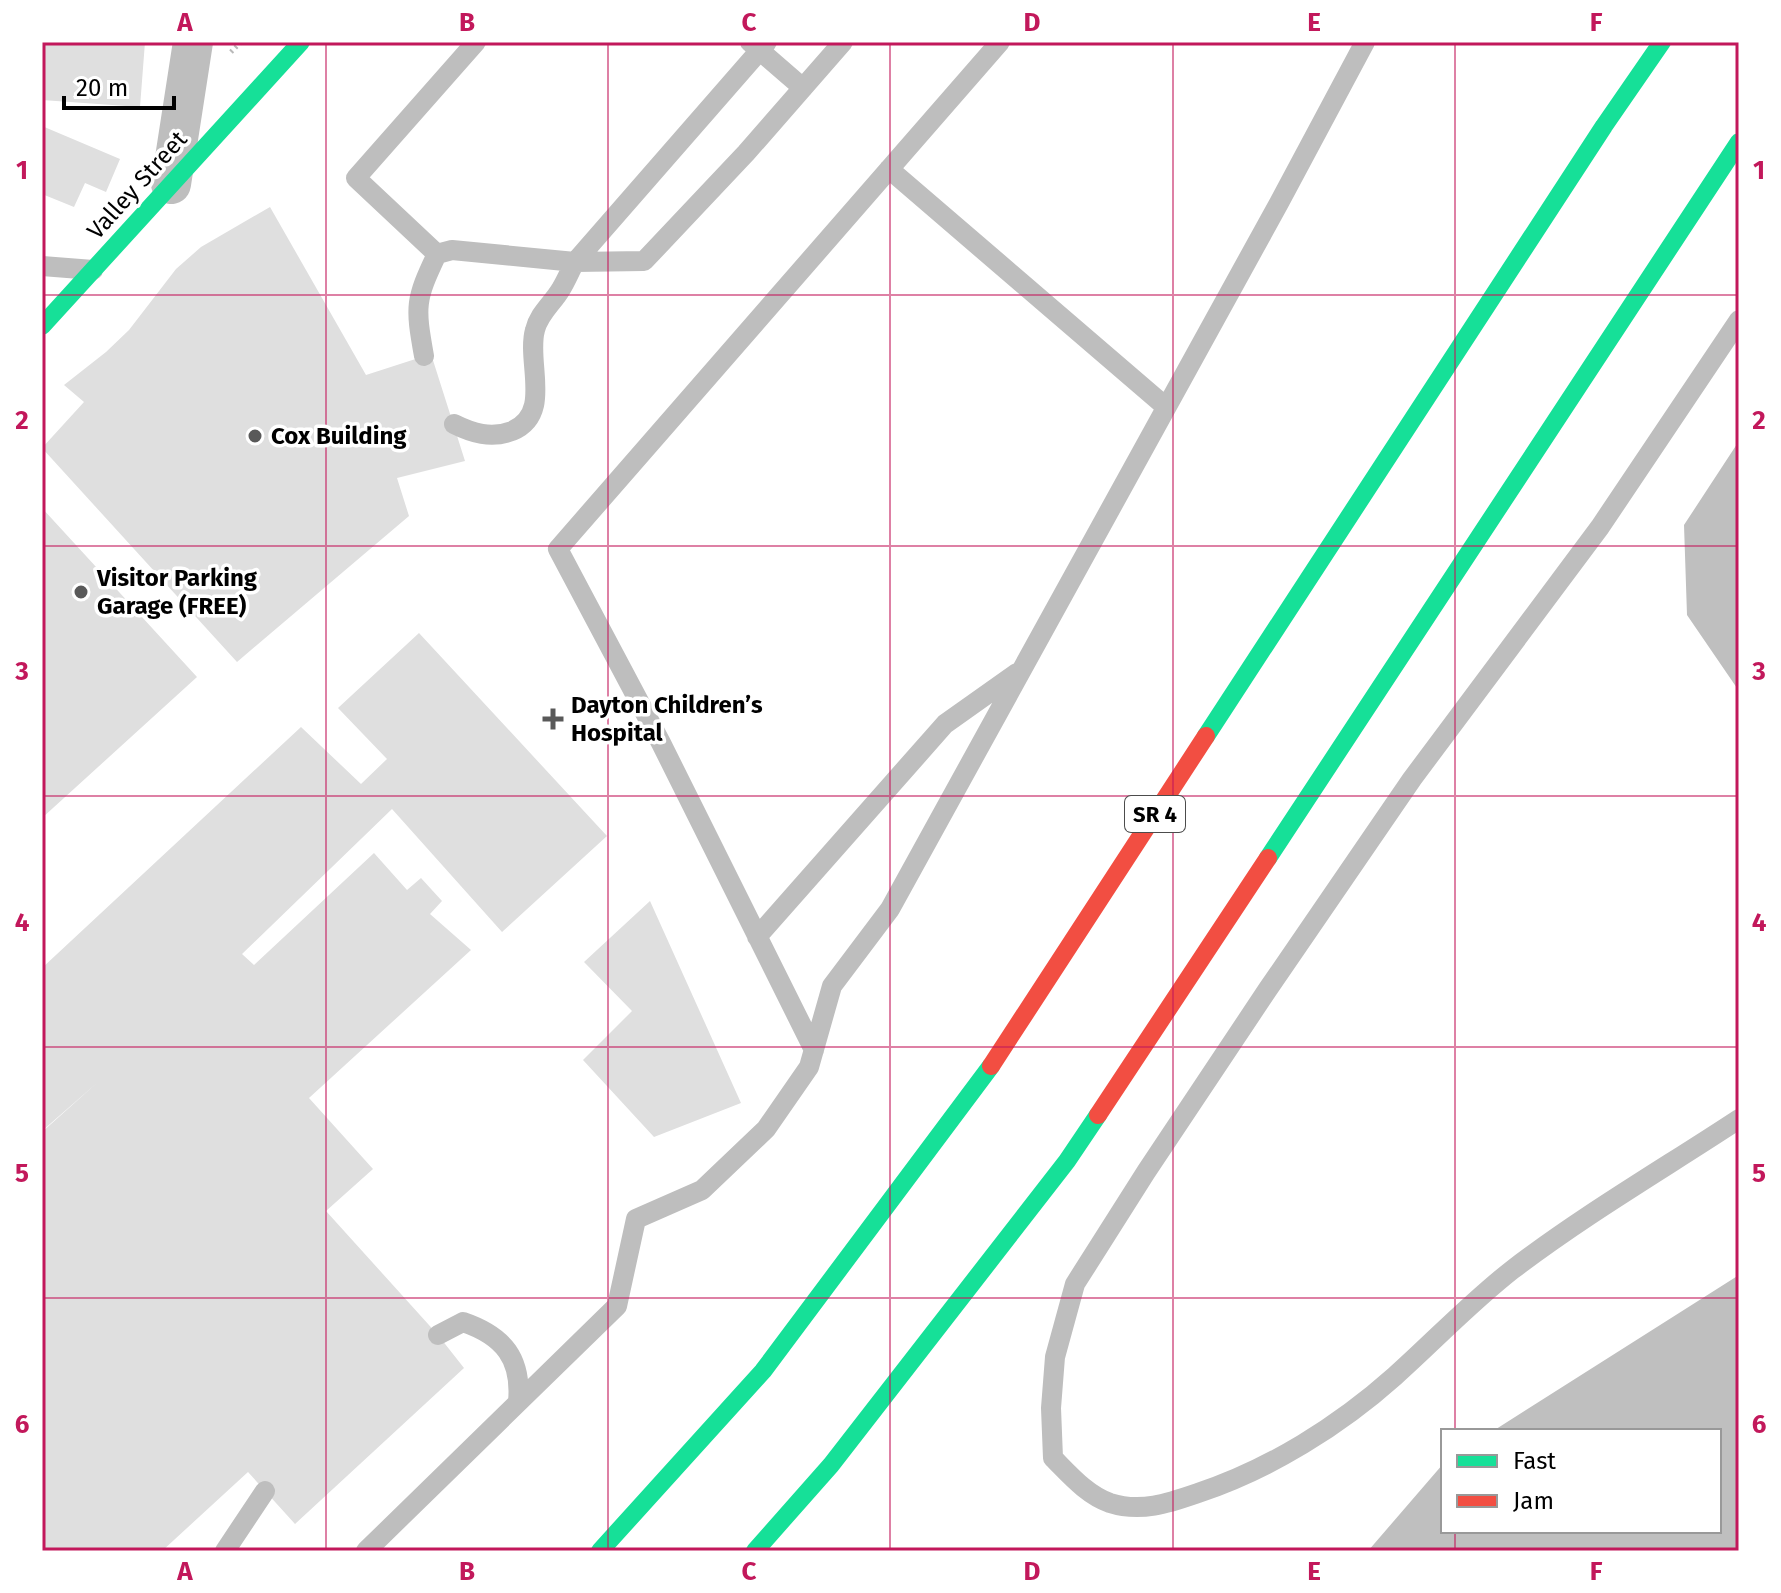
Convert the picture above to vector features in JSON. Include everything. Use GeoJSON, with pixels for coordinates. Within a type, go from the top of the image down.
{"type":"FeatureCollection","features":[{"type":"Feature","properties":{"kind":"main road"},"geometry":{"type":"LineString","coordinates":[[1604,126],[1653,42]]}},
{"type":"Feature","properties":{"kind":"main road","name":"SR 4"},"geometry":{"type":"LineString","coordinates":[[600,1551],[763,1371],[981,1081],[1604,126],[1662,42]]}},
{"type":"Feature","properties":{"kind":"main road","name":"Valley Street"},"geometry":{"type":"LineString","coordinates":[[42,326],[296,44]]}},
{"type":"Feature","properties":{"kind":"main road"},"geometry":{"type":"LineString","coordinates":[[755,1551],[831,1465],[1067,1161],[1496,515],[1739,142]]}},
{"type":"Feature","properties":{"kind":"street"},"geometry":{"type":"LineString","coordinates":[[171,184],[193,42]]}},
{"type":"Feature","properties":{"kind":"lane"},"geometry":{"type":"LineString","coordinates":[[437,254],[356,178],[476,42]]}},
{"type":"Feature","properties":{"kind":"lane"},"geometry":{"type":"LineString","coordinates":[[437,254],[452,250],[575,262],[644,261],[746,153],[843,42]]}},
{"type":"Feature","properties":{"kind":"lane"},"geometry":{"type":"LineString","coordinates":[[814,1050],[661,743],[558,549],[1000,42]]}},
{"type":"Feature","properties":{"kind":"lane"},"geometry":{"type":"LineString","coordinates":[[366,1551],[617,1306],[636,1219],[702,1190],[766,1129],[809,1067],[832,986],[890,909],[1330,111],[1365,42]]}},
{"type":"Feature","properties":{"kind":"lane"},"geometry":{"type":"LineString","coordinates":[[454,424],[483,435],[504,434],[520,427],[532,413],[536,390],[534,330],[547,305],[560,292],[575,262],[759,45],[803,88]]}},
{"type":"Feature","properties":{"kind":"lane"},"geometry":{"type":"LineString","coordinates":[[889,169],[1166,407]]}},
{"type":"Feature","properties":{"kind":"lane"},"geometry":{"type":"LineString","coordinates":[[424,356],[417,317],[420,292],[437,254]]}},
{"type":"Feature","properties":{"kind":"lane"},"geometry":{"type":"LineString","coordinates":[[42,266],[93,270]]}},
{"type":"Feature","properties":{"kind":"lane"},"geometry":{"type":"LineString","coordinates":[[1739,320],[1600,527],[1412,779],[1146,1172],[1075,1284],[1055,1357],[1051,1408],[1053,1458],[1086,1490],[1109,1502],[1134,1508],[1160,1506],[1218,1487],[1279,1457],[1338,1421],[1393,1378],[1485,1291],[1543,1247],[1739,1119]]}},
{"type":"Feature","properties":{"kind":"lane"},"geometry":{"type":"LineString","coordinates":[[757,937],[945,724],[1022,669]]}},
{"type":"Feature","properties":{"kind":"lane"},"geometry":{"type":"LineString","coordinates":[[438,1335],[463,1322],[484,1329],[502,1343],[513,1360],[520,1383],[518,1402]]}},
{"type":"Feature","properties":{"kind":"lane"},"geometry":{"type":"LineString","coordinates":[[225,1551],[265,1491]]}},
{"type":"Feature","properties":{"kind":"shaded area"},"geometry":{"type":"Polygon","coordinates":[[[1739,441],[1739,691],[1687,615],[1684,525],[1739,441]]]}},
{"type":"Feature","properties":{"kind":"shaded area"},"geometry":{"type":"Polygon","coordinates":[[[1739,1275],[1739,1551],[1368,1551],[1441,1466],[1441,1533],[1721,1533],[1721,1429],[1496,1429],[1739,1275]]]}},
{"type":"Feature","properties":{"kind":"building"},"geometry":{"type":"Polygon","coordinates":[[[42,42],[145,42],[140,107],[42,100],[42,42]]]}},
{"type":"Feature","properties":{"kind":"building"},"geometry":{"type":"Polygon","coordinates":[[[42,126],[120,159],[106,192],[85,183],[74,207],[42,194],[42,126]]]}},
{"type":"Feature","properties":{"kind":"building","name":"Cox Building"},"geometry":{"type":"Polygon","coordinates":[[[270,207],[366,375],[431,354],[465,461],[397,478],[409,516],[237,662],[42,448],[84,402],[64,385],[129,330],[176,269],[201,247],[270,207]]]}},
{"type":"Feature","properties":{"kind":"building","name":"Visitor Parking Garage (FREE)"},"geometry":{"type":"Polygon","coordinates":[[[42,508],[197,677],[42,818],[42,508]]]}},
{"type":"Feature","properties":{"kind":"building","name":"Dayton Children’s Hospital"},"geometry":{"type":"Polygon","coordinates":[[[419,633],[607,836],[502,932],[392,809],[242,954],[254,965],[374,853],[407,890],[421,878],[442,901],[430,914],[471,950],[309,1098],[373,1169],[326,1211],[464,1368],[295,1524],[248,1472],[162,1551],[42,1551],[42,1132],[98,1082],[42,1131],[42,968],[301,727],[361,784],[387,759],[338,708],[419,633]]]}},
{"type":"Feature","properties":{"kind":"building"},"geometry":{"type":"Polygon","coordinates":[[[650,901],[741,1103],[654,1137],[583,1060],[632,1011],[584,962],[650,901]]]}},
{"type":"Feature","properties":{"kind":"traffic: fast"},"geometry":{"type":"LineString","coordinates":[[42,326],[301,42]]}},
{"type":"Feature","properties":{"kind":"traffic: fast"},"geometry":{"type":"LineString","coordinates":[[1206,736],[1662,42]]}},
{"type":"Feature","properties":{"kind":"traffic: fast"},"geometry":{"type":"LineString","coordinates":[[1268,858],[1739,142]]}},
{"type":"Feature","properties":{"kind":"traffic: fast"},"geometry":{"type":"LineString","coordinates":[[600,1551],[763,1371],[991,1066]]}},
{"type":"Feature","properties":{"kind":"traffic: fast"},"geometry":{"type":"LineString","coordinates":[[755,1551],[831,1465],[1067,1161],[1098,1115]]}},
{"type":"Feature","properties":{"kind":"traffic: jam"},"geometry":{"type":"LineString","coordinates":[[991,1066],[1206,736]]}},
{"type":"Feature","properties":{"kind":"traffic: jam"},"geometry":{"type":"LineString","coordinates":[[1098,1115],[1268,858]]}},
{"type":"Feature","properties":{"kind":"place","name":"Cox Building"},"geometry":{"type":"Point","coordinates":[255,436]}},
{"type":"Feature","properties":{"kind":"place","name":"Visitor Parking Garage (FREE)"},"geometry":{"type":"Point","coordinates":[81,592]}},
{"type":"Feature","properties":{"kind":"place","name":"Dayton Children’s Hospital"},"geometry":{"type":"Point","coordinates":[553,719]}}]}
